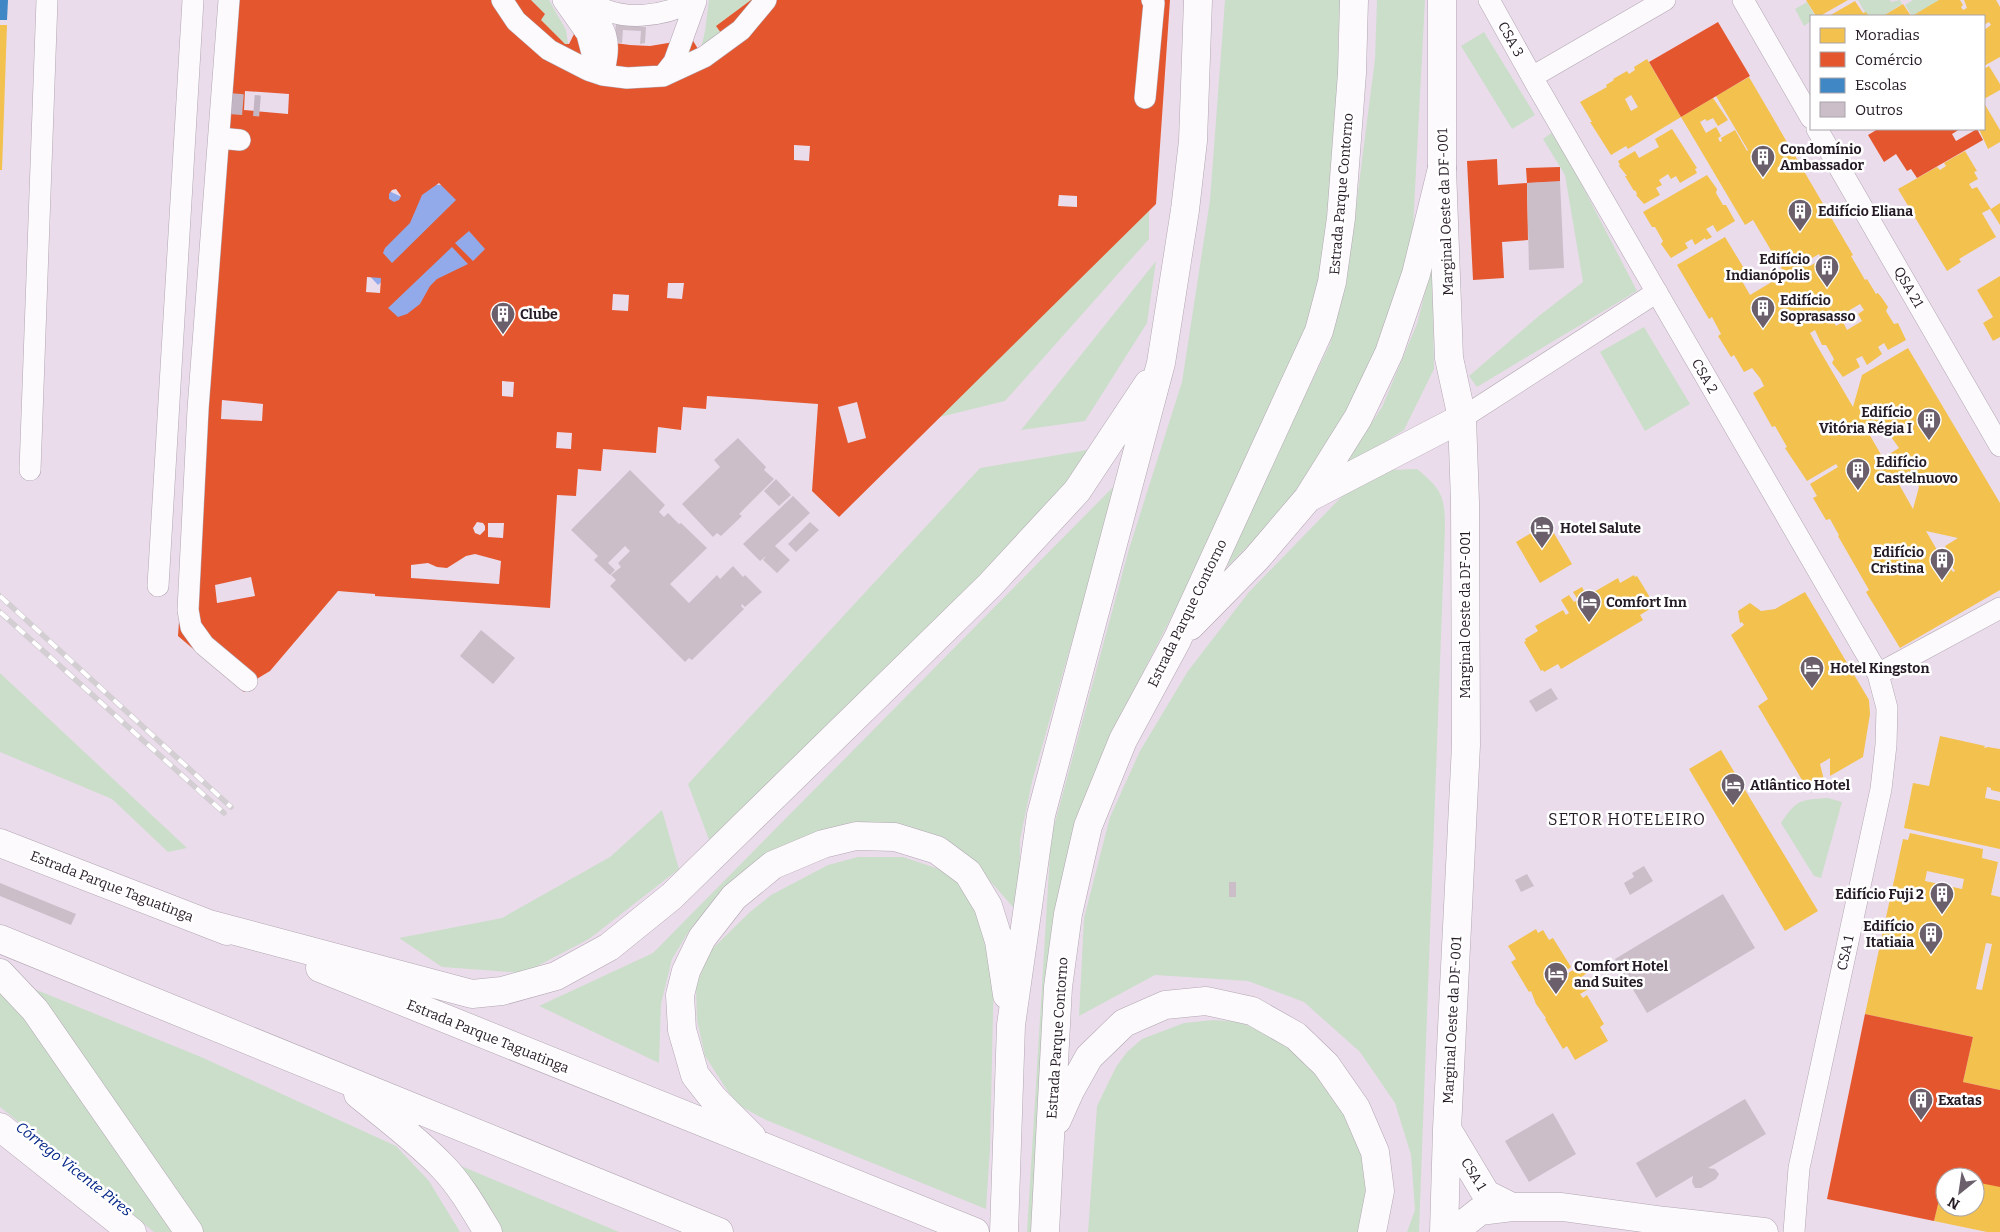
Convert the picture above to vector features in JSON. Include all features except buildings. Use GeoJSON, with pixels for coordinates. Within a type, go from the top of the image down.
{"type":"FeatureCollection","features":[{"type":"Feature","properties":{"kind":"main road"},"geometry":{"type":"LineString","coordinates":[[1004,1232],[1012,1025],[1041,815],[1161,364],[1185,210],[1193,142],[1198,0]]}},
{"type":"Feature","properties":{"kind":"main road","name":"Estrada Parque Contorno"},"geometry":{"type":"LineString","coordinates":[[1045,1232],[1058,987],[1068,914],[1088,826],[1123,740],[1177,640],[1321,323],[1332,282],[1341,218],[1352,73],[1354,0]]}},
{"type":"Feature","properties":{"kind":"main road","name":"Marginal Oeste da DF-001"},"geometry":{"type":"LineString","coordinates":[[1442,0],[1442,168],[1450,358],[1462,418],[1465,511],[1466,745],[1447,1129],[1444,1232]]}},
{"type":"Feature","properties":{"kind":"main road"},"geometry":{"type":"LineString","coordinates":[[1177,640],[1256,559],[1308,498],[1358,418],[1389,353],[1416,274],[1442,168]]}},
{"type":"Feature","properties":{"kind":"main road"},"geometry":{"type":"LineString","coordinates":[[209,924],[472,994],[502,991],[556,976],[609,947],[672,896],[990,585],[1078,491],[1161,364]]}},
{"type":"Feature","properties":{"kind":"main road"},"geometry":{"type":"LineString","coordinates":[[1308,498],[1462,418]]}},
{"type":"Feature","properties":{"kind":"main road"},"geometry":{"type":"LineString","coordinates":[[760,1146],[713,1098],[695,1075],[682,1030],[680,996],[686,971],[702,938],[734,897],[773,865],[823,844],[856,836],[895,837],[937,850],[968,873],[988,906],[999,941],[1012,1025]]}},
{"type":"Feature","properties":{"kind":"main road","name":"Estrada Parque Taguatinga"},"geometry":{"type":"LineString","coordinates":[[0,842],[965,1228]]}},
{"type":"Feature","properties":{"kind":"main road"},"geometry":{"type":"LineString","coordinates":[[0,939],[719,1232]]}},
{"type":"Feature","properties":{"kind":"main road"},"geometry":{"type":"LineString","coordinates":[[0,973],[35,1010],[189,1232]]}},
{"type":"Feature","properties":{"kind":"main road"},"geometry":{"type":"LineString","coordinates":[[1051,1135],[1070,1091],[1089,1057],[1124,1023],[1165,1005],[1206,1001],[1252,1011],[1296,1036],[1326,1065],[1356,1108],[1374,1152],[1380,1191],[1372,1232]]}},
{"type":"Feature","properties":{"kind":"main road"},"geometry":{"type":"LineString","coordinates":[[336,1076],[404,1131],[442,1166],[473,1207],[488,1232]]}},
{"type":"Feature","properties":{"kind":"main road"},"geometry":{"type":"LineString","coordinates":[[0,1127],[132,1232]]}},
{"type":"Feature","properties":{"kind":"main road","name":"CSA 1"},"geometry":{"type":"LineString","coordinates":[[1447,1129],[1486,1194],[1512,1207]]}},
{"type":"Feature","properties":{"kind":"main road","name":"CSA 1"},"geometry":{"type":"LineString","coordinates":[[1453,1232],[1480,1211],[1512,1207],[1562,1207],[1764,1232]]}},
{"type":"Feature","properties":{"kind":"street"},"geometry":{"type":"LineString","coordinates":[[30,470],[47,0]]}},
{"type":"Feature","properties":{"kind":"street"},"geometry":{"type":"LineString","coordinates":[[158,586],[193,0]]}},
{"type":"Feature","properties":{"kind":"street"},"geometry":{"type":"LineString","coordinates":[[229,0],[230,131],[198,408],[188,610],[191,627],[204,645],[247,681]]}},
{"type":"Feature","properties":{"kind":"street"},"geometry":{"type":"LineString","coordinates":[[502,0],[516,22],[549,50],[588,69],[627,78],[665,74],[704,57],[741,30],[766,0]]}},
{"type":"Feature","properties":{"kind":"street"},"geometry":{"type":"LineString","coordinates":[[563,0],[600,20],[609,49],[588,69]]}},
{"type":"Feature","properties":{"kind":"street"},"geometry":{"type":"LineString","coordinates":[[588,0],[611,11],[642,16],[660,13],[694,2]]}},
{"type":"Feature","properties":{"kind":"street"},"geometry":{"type":"LineString","coordinates":[[1145,98],[1154,3],[1152,0]]}},
{"type":"Feature","properties":{"kind":"street","name":"CSA 3"},"geometry":{"type":"LineString","coordinates":[[1489,0],[1532,77]]}},
{"type":"Feature","properties":{"kind":"street"},"geometry":{"type":"LineString","coordinates":[[1532,77],[1665,0]]}},
{"type":"Feature","properties":{"kind":"street"},"geometry":{"type":"LineString","coordinates":[[1744,0],[1810,116]]}},
{"type":"Feature","properties":{"kind":"street"},"geometry":{"type":"LineString","coordinates":[[665,74],[694,2]]}},
{"type":"Feature","properties":{"kind":"street"},"geometry":{"type":"LineString","coordinates":[[665,74],[687,58],[694,2]]}},
{"type":"Feature","properties":{"kind":"street"},"geometry":{"type":"LineString","coordinates":[[579,9],[570,29],[578,52],[588,69]]}},
{"type":"Feature","properties":{"kind":"street","name":"CSA 2"},"geometry":{"type":"LineString","coordinates":[[1532,77],[1878,674]]}},
{"type":"Feature","properties":{"kind":"street","name":"QSA 21"},"geometry":{"type":"LineString","coordinates":[[1818,130],[2000,446]]}},
{"type":"Feature","properties":{"kind":"street"},"geometry":{"type":"LineString","coordinates":[[1462,418],[1656,292]]}},
{"type":"Feature","properties":{"kind":"street"},"geometry":{"type":"LineString","coordinates":[[1878,674],[2000,608]]}},
{"type":"Feature","properties":{"kind":"street","name":"CSA 1"},"geometry":{"type":"LineString","coordinates":[[1794,1232],[1799,1168],[1881,788],[1886,744],[1887,708],[1878,674]]}},
{"type":"Feature","properties":{"kind":"green space"},"geometry":{"type":"Polygon","coordinates":[[[508,0],[549,0],[566,30],[569,50],[508,0]]]}},
{"type":"Feature","properties":{"kind":"green space"},"geometry":{"type":"Polygon","coordinates":[[[709,0],[758,0],[700,52],[705,31],[709,0]]]}},
{"type":"Feature","properties":{"kind":"green space"},"geometry":{"type":"Polygon","coordinates":[[[1225,0],[1341,0],[1338,39],[1342,80],[1323,287],[1306,334],[1195,571],[1122,713],[1072,841],[1038,1232],[1027,1232],[1051,837],[1129,549],[1182,382],[1210,200],[1225,0]]]}},
{"type":"Feature","properties":{"kind":"green space"},"geometry":{"type":"Polygon","coordinates":[[[1377,0],[1425,0],[1412,247],[1392,319],[1325,456],[1268,526],[1227,567],[1255,498],[1330,344],[1346,285],[1375,59],[1377,0]]]}},
{"type":"Feature","properties":{"kind":"green space"},"geometry":{"type":"Polygon","coordinates":[[[1858,0],[1890,0],[1891,2],[1900,0],[1902,4],[1885,15],[1866,15],[1858,0]]]}},
{"type":"Feature","properties":{"kind":"green space"},"geometry":{"type":"Polygon","coordinates":[[[1913,0],[1939,0],[1914,15],[1911,15],[1905,5],[1913,0]]]}},
{"type":"Feature","properties":{"kind":"green space"},"geometry":{"type":"Polygon","coordinates":[[[1807,2],[1814,15],[1810,15],[1810,22],[1804,26],[1795,9],[1807,2]]]}},
{"type":"Feature","properties":{"kind":"green space"},"geometry":{"type":"Polygon","coordinates":[[[1484,32],[1535,115],[1512,129],[1461,46],[1484,32]]]}},
{"type":"Feature","properties":{"kind":"green space"},"geometry":{"type":"Polygon","coordinates":[[[1554,131],[1637,291],[1477,387],[1469,376],[1540,315],[1583,282],[1565,175],[1543,139],[1554,131]]]}},
{"type":"Feature","properties":{"kind":"green space"},"geometry":{"type":"Polygon","coordinates":[[[1149,179],[1149,239],[1005,401],[936,418],[1149,179]]]}},
{"type":"Feature","properties":{"kind":"green space"},"geometry":{"type":"Polygon","coordinates":[[[1156,261],[1147,323],[1085,421],[1021,430],[1156,261]]]}},
{"type":"Feature","properties":{"kind":"green space"},"geometry":{"type":"Polygon","coordinates":[[[1432,265],[1434,369],[1404,430],[1342,469],[1382,407],[1417,324],[1432,265]]]}},
{"type":"Feature","properties":{"kind":"green space"},"geometry":{"type":"Polygon","coordinates":[[[1644,327],[1690,404],[1645,431],[1600,352],[1644,327]]]}},
{"type":"Feature","properties":{"kind":"green space"},"geometry":{"type":"Polygon","coordinates":[[[1093,449],[1052,504],[1009,553],[711,845],[688,784],[980,468],[1093,449]]]}},
{"type":"Feature","properties":{"kind":"green space"},"geometry":{"type":"Polygon","coordinates":[[[1417,469],[1431,482],[1440,494],[1444,508],[1445,528],[1419,1232],[1407,1232],[1415,1210],[1411,1155],[1395,1103],[1360,1052],[1304,1002],[1248,981],[1155,975],[1079,1016],[1084,918],[1110,817],[1140,751],[1188,671],[1249,592],[1355,483],[1390,470],[1417,469]]]}},
{"type":"Feature","properties":{"kind":"green space"},"geometry":{"type":"Polygon","coordinates":[[[1117,483],[1032,782],[1020,840],[1019,914],[969,857],[903,826],[722,894],[691,928],[672,959],[661,1004],[659,1063],[539,1006],[653,953],[1117,483]]]}},
{"type":"Feature","properties":{"kind":"green space"},"geometry":{"type":"Polygon","coordinates":[[[0,673],[187,848],[168,852],[112,799],[0,752],[0,673]]]}},
{"type":"Feature","properties":{"kind":"green space"},"geometry":{"type":"Polygon","coordinates":[[[1828,798],[1842,802],[1821,878],[1814,876],[1781,823],[1791,809],[1800,802],[1828,798]]]}},
{"type":"Feature","properties":{"kind":"green space"},"geometry":{"type":"Polygon","coordinates":[[[662,810],[679,869],[589,939],[524,973],[442,967],[399,938],[502,918],[610,857],[662,810]]]}},
{"type":"Feature","properties":{"kind":"green space"},"geometry":{"type":"Polygon","coordinates":[[[858,857],[903,857],[936,868],[951,875],[965,890],[976,908],[994,969],[990,1149],[986,1209],[766,1120],[740,1106],[729,1093],[705,1056],[697,1020],[696,987],[709,952],[750,912],[771,895],[828,865],[858,857]]]}},
{"type":"Feature","properties":{"kind":"green space"},"geometry":{"type":"Polygon","coordinates":[[[0,975],[201,1057],[396,1146],[429,1181],[460,1232],[154,1232],[0,1107],[0,975]]]}},
{"type":"Feature","properties":{"kind":"green space"},"geometry":{"type":"Polygon","coordinates":[[[1214,1020],[1239,1022],[1261,1031],[1288,1047],[1313,1065],[1333,1094],[1361,1143],[1369,1184],[1360,1232],[1088,1232],[1097,1106],[1116,1067],[1127,1052],[1142,1039],[1184,1023],[1214,1020]]]}},
{"type":"Feature","properties":{"kind":"green space"},"geometry":{"type":"Polygon","coordinates":[[[454,1163],[619,1232],[498,1232],[454,1163]]]}},
{"type":"Feature","properties":{"kind":"water"},"geometry":{"type":"Polygon","coordinates":[[[454,183],[459,211],[378,285],[354,259],[384,195],[391,192],[402,197],[422,188],[437,185],[446,186],[454,183]]]}},
{"type":"Feature","properties":{"kind":"water"},"geometry":{"type":"Polygon","coordinates":[[[461,223],[497,238],[409,324],[366,312],[461,223]]]}},
{"type":"Feature","properties":{"kind":"tunnel"},"geometry":{"type":"LineString","coordinates":[[222,103],[260,106]]}},
{"type":"Feature","properties":{"kind":"railway"},"geometry":{"type":"LineString","coordinates":[[0,596],[231,807]]}},
{"type":"Feature","properties":{"kind":"railway"},"geometry":{"type":"LineString","coordinates":[[0,612],[224,813]]}},
{"type":"Feature","properties":{"kind":"place","name":"Condomínio Ambassador"},"geometry":{"type":"Point","coordinates":[1763,178]}},
{"type":"Feature","properties":{"kind":"place","name":"Edifício Eliana"},"geometry":{"type":"Point","coordinates":[1800,232]}},
{"type":"Feature","properties":{"kind":"place","name":"Edifício Indianópolis"},"geometry":{"type":"Point","coordinates":[1827,288]}},
{"type":"Feature","properties":{"kind":"place","name":"Edifício Soprasasso"},"geometry":{"type":"Point","coordinates":[1763,329]}},
{"type":"Feature","properties":{"kind":"place","name":"Clube"},"geometry":{"type":"Point","coordinates":[503,335]}},
{"type":"Feature","properties":{"kind":"place","name":"Edifício Vitória Régia I"},"geometry":{"type":"Point","coordinates":[1929,441]}},
{"type":"Feature","properties":{"kind":"place","name":"Edifício Castelnuovo"},"geometry":{"type":"Point","coordinates":[1858,491]}},
{"type":"Feature","properties":{"kind":"place","name":"Hotel Salute"},"geometry":{"type":"Point","coordinates":[1542,549]}},
{"type":"Feature","properties":{"kind":"place","name":"Edifício Cristina"},"geometry":{"type":"Point","coordinates":[1942,581]}},
{"type":"Feature","properties":{"kind":"place","name":"Comfort Inn"},"geometry":{"type":"Point","coordinates":[1589,623]}},
{"type":"Feature","properties":{"kind":"place","name":"Hotel Kingston"},"geometry":{"type":"Point","coordinates":[1812,689]}},
{"type":"Feature","properties":{"kind":"place","name":"Atlântico Hotel"},"geometry":{"type":"Point","coordinates":[1733,806]}},
{"type":"Feature","properties":{"kind":"place","name":"Edifício Fuji 2"},"geometry":{"type":"Point","coordinates":[1942,915]}},
{"type":"Feature","properties":{"kind":"place","name":"Edifício Itatiaia"},"geometry":{"type":"Point","coordinates":[1931,955]}},
{"type":"Feature","properties":{"kind":"place","name":"Comfort Hotel and Suites"},"geometry":{"type":"Point","coordinates":[1556,995]}},
{"type":"Feature","properties":{"kind":"place","name":"Exatas"},"geometry":{"type":"Point","coordinates":[1921,1121]}},
{"type":"Feature","properties":{"kind":"district","name":"SETOR HOTELEIRO"},"geometry":{"type":"Point","coordinates":[1627,819]}},
{"type":"Feature","properties":{"kind":"water label","name":"Córrego Vicente Pires"},"geometry":{"type":"Point","coordinates":[74,1169]}}]}
